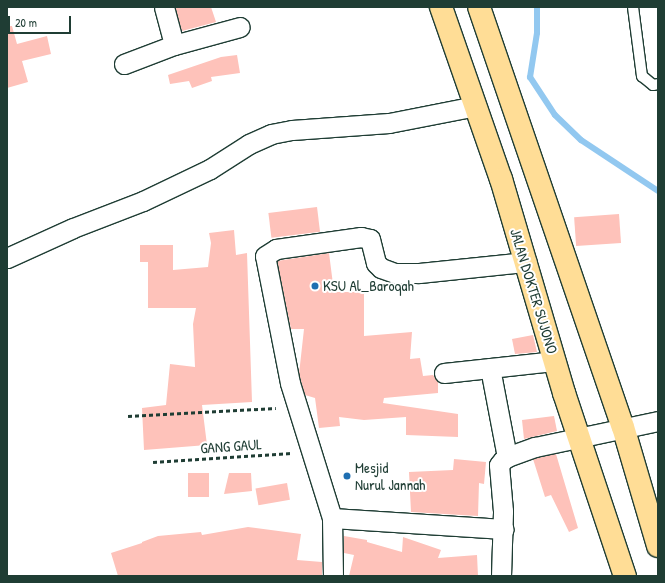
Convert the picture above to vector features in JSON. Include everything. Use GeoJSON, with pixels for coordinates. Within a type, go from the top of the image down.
{"type":"FeatureCollection","features":[{"type":"Feature","properties":{"kind":"highway","name":"JALAN DOKTER SUJONO"},"geometry":{"type":"LineString","coordinates":[[440,7],[501,179],[579,438],[625,576]]}},
{"type":"Feature","properties":{"kind":"highway"},"geometry":{"type":"LineString","coordinates":[[479,7],[623,427],[658,546]]}},
{"type":"Feature","properties":{"kind":"street"},"geometry":{"type":"LineString","coordinates":[[164,7],[174,45]]}},
{"type":"Feature","properties":{"kind":"street"},"geometry":{"type":"LineString","coordinates":[[124,64],[174,45],[240,27]]}},
{"type":"Feature","properties":{"kind":"street"},"geometry":{"type":"LineString","coordinates":[[7,258],[73,228],[143,201],[210,169],[248,144],[271,134],[292,130],[389,123],[476,106]]}},
{"type":"Feature","properties":{"kind":"street"},"geometry":{"type":"LineString","coordinates":[[333,576],[332,518],[297,407],[275,313],[265,258],[266,254],[276,249],[362,237],[370,239],[376,263],[381,268],[395,273],[420,273],[526,262]]}},
{"type":"Feature","properties":{"kind":"street"},"geometry":{"type":"LineString","coordinates":[[444,373],[555,361]]}},
{"type":"Feature","properties":{"kind":"street"},"geometry":{"type":"LineString","coordinates":[[490,368],[507,457]]}},
{"type":"Feature","properties":{"kind":"street"},"geometry":{"type":"LineString","coordinates":[[501,576],[504,529],[499,465],[507,457],[535,447],[623,427],[658,421]]}},
{"type":"Feature","properties":{"kind":"street"},"geometry":{"type":"LineString","coordinates":[[332,518],[504,529]]}},
{"type":"Feature","properties":{"kind":"lane"},"geometry":{"type":"LineString","coordinates":[[633,7],[642,76],[653,85],[658,84]]}},
{"type":"Feature","properties":{"kind":"path"},"geometry":{"type":"LineString","coordinates":[[128,416],[297,407]]}},
{"type":"Feature","properties":{"kind":"path","name":"GANG GAUL"},"geometry":{"type":"LineString","coordinates":[[153,462],[310,452]]}},
{"type":"Feature","properties":{"kind":"building"},"geometry":{"type":"Polygon","coordinates":[[[175,7],[211,7],[216,22],[182,31],[175,7]]]}},
{"type":"Feature","properties":{"kind":"building"},"geometry":{"type":"Polygon","coordinates":[[[7,26],[12,26],[17,44],[47,36],[51,54],[22,61],[28,82],[7,88],[7,26]]]}},
{"type":"Feature","properties":{"kind":"building"},"geometry":{"type":"Polygon","coordinates":[[[237,55],[240,73],[211,77],[212,81],[192,88],[189,81],[170,84],[168,75],[221,57],[237,55]]]}},
{"type":"Feature","properties":{"kind":"building"},"geometry":{"type":"Polygon","coordinates":[[[317,207],[320,232],[271,238],[268,213],[317,207]]]}},
{"type":"Feature","properties":{"kind":"building"},"geometry":{"type":"Polygon","coordinates":[[[619,214],[621,243],[576,246],[574,217],[619,214]]]}},
{"type":"Feature","properties":{"kind":"building"},"geometry":{"type":"Polygon","coordinates":[[[234,230],[236,255],[247,253],[252,402],[202,405],[207,445],[144,450],[142,408],[166,405],[170,364],[195,367],[193,324],[196,308],[148,308],[148,262],[140,262],[140,245],[173,245],[173,270],[208,267],[211,243],[209,233],[234,230]]]}},
{"type":"Feature","properties":{"kind":"building"},"geometry":{"type":"Polygon","coordinates":[[[329,253],[334,292],[364,292],[364,336],[412,332],[410,359],[420,358],[423,376],[433,375],[438,382],[438,393],[384,398],[383,403],[458,414],[458,437],[406,435],[406,417],[364,420],[339,417],[340,426],[319,428],[315,398],[305,395],[299,374],[304,329],[291,329],[277,261],[329,253]]]}},
{"type":"Feature","properties":{"kind":"building"},"geometry":{"type":"Polygon","coordinates":[[[533,335],[537,352],[515,354],[512,339],[533,335]]]}},
{"type":"Feature","properties":{"kind":"building"},"geometry":{"type":"Polygon","coordinates":[[[554,416],[557,431],[524,439],[522,420],[554,416]]]}},
{"type":"Feature","properties":{"kind":"building"},"geometry":{"type":"Polygon","coordinates":[[[556,454],[578,528],[569,532],[551,495],[545,497],[533,459],[556,454]]]}},
{"type":"Feature","properties":{"kind":"building"},"geometry":{"type":"Polygon","coordinates":[[[454,459],[486,462],[484,484],[479,483],[478,516],[411,512],[409,472],[453,470],[454,459]]]}},
{"type":"Feature","properties":{"kind":"building"},"geometry":{"type":"Polygon","coordinates":[[[188,473],[209,473],[209,497],[188,497],[188,473]]]}},
{"type":"Feature","properties":{"kind":"building"},"geometry":{"type":"Polygon","coordinates":[[[229,473],[251,473],[252,491],[224,494],[229,473]]]}},
{"type":"Feature","properties":{"kind":"building"},"geometry":{"type":"Polygon","coordinates":[[[287,483],[290,500],[258,505],[255,489],[287,483]]]}},
{"type":"Feature","properties":{"kind":"building"},"geometry":{"type":"Polygon","coordinates":[[[248,527],[301,534],[297,560],[322,562],[322,576],[118,576],[111,553],[158,536],[201,532],[202,535],[248,527]]]}},
{"type":"Feature","properties":{"kind":"building"},"geometry":{"type":"Polygon","coordinates":[[[344,536],[367,540],[367,542],[402,552],[403,537],[441,550],[438,558],[477,555],[478,576],[349,576],[354,555],[344,553],[344,536]]]}},
{"type":"Feature","properties":{"kind":"waterway"},"geometry":{"type":"LineString","coordinates":[[537,7],[537,33],[530,77],[555,115],[581,140],[658,191]]}},
{"type":"Feature","properties":{"kind":"place","name":"KSU Al_Baroqah"},"geometry":{"type":"Point","coordinates":[315,286]}},
{"type":"Feature","properties":{"kind":"place","name":"Mesjid Nurul Jannah"},"geometry":{"type":"Point","coordinates":[347,476]}}]}
